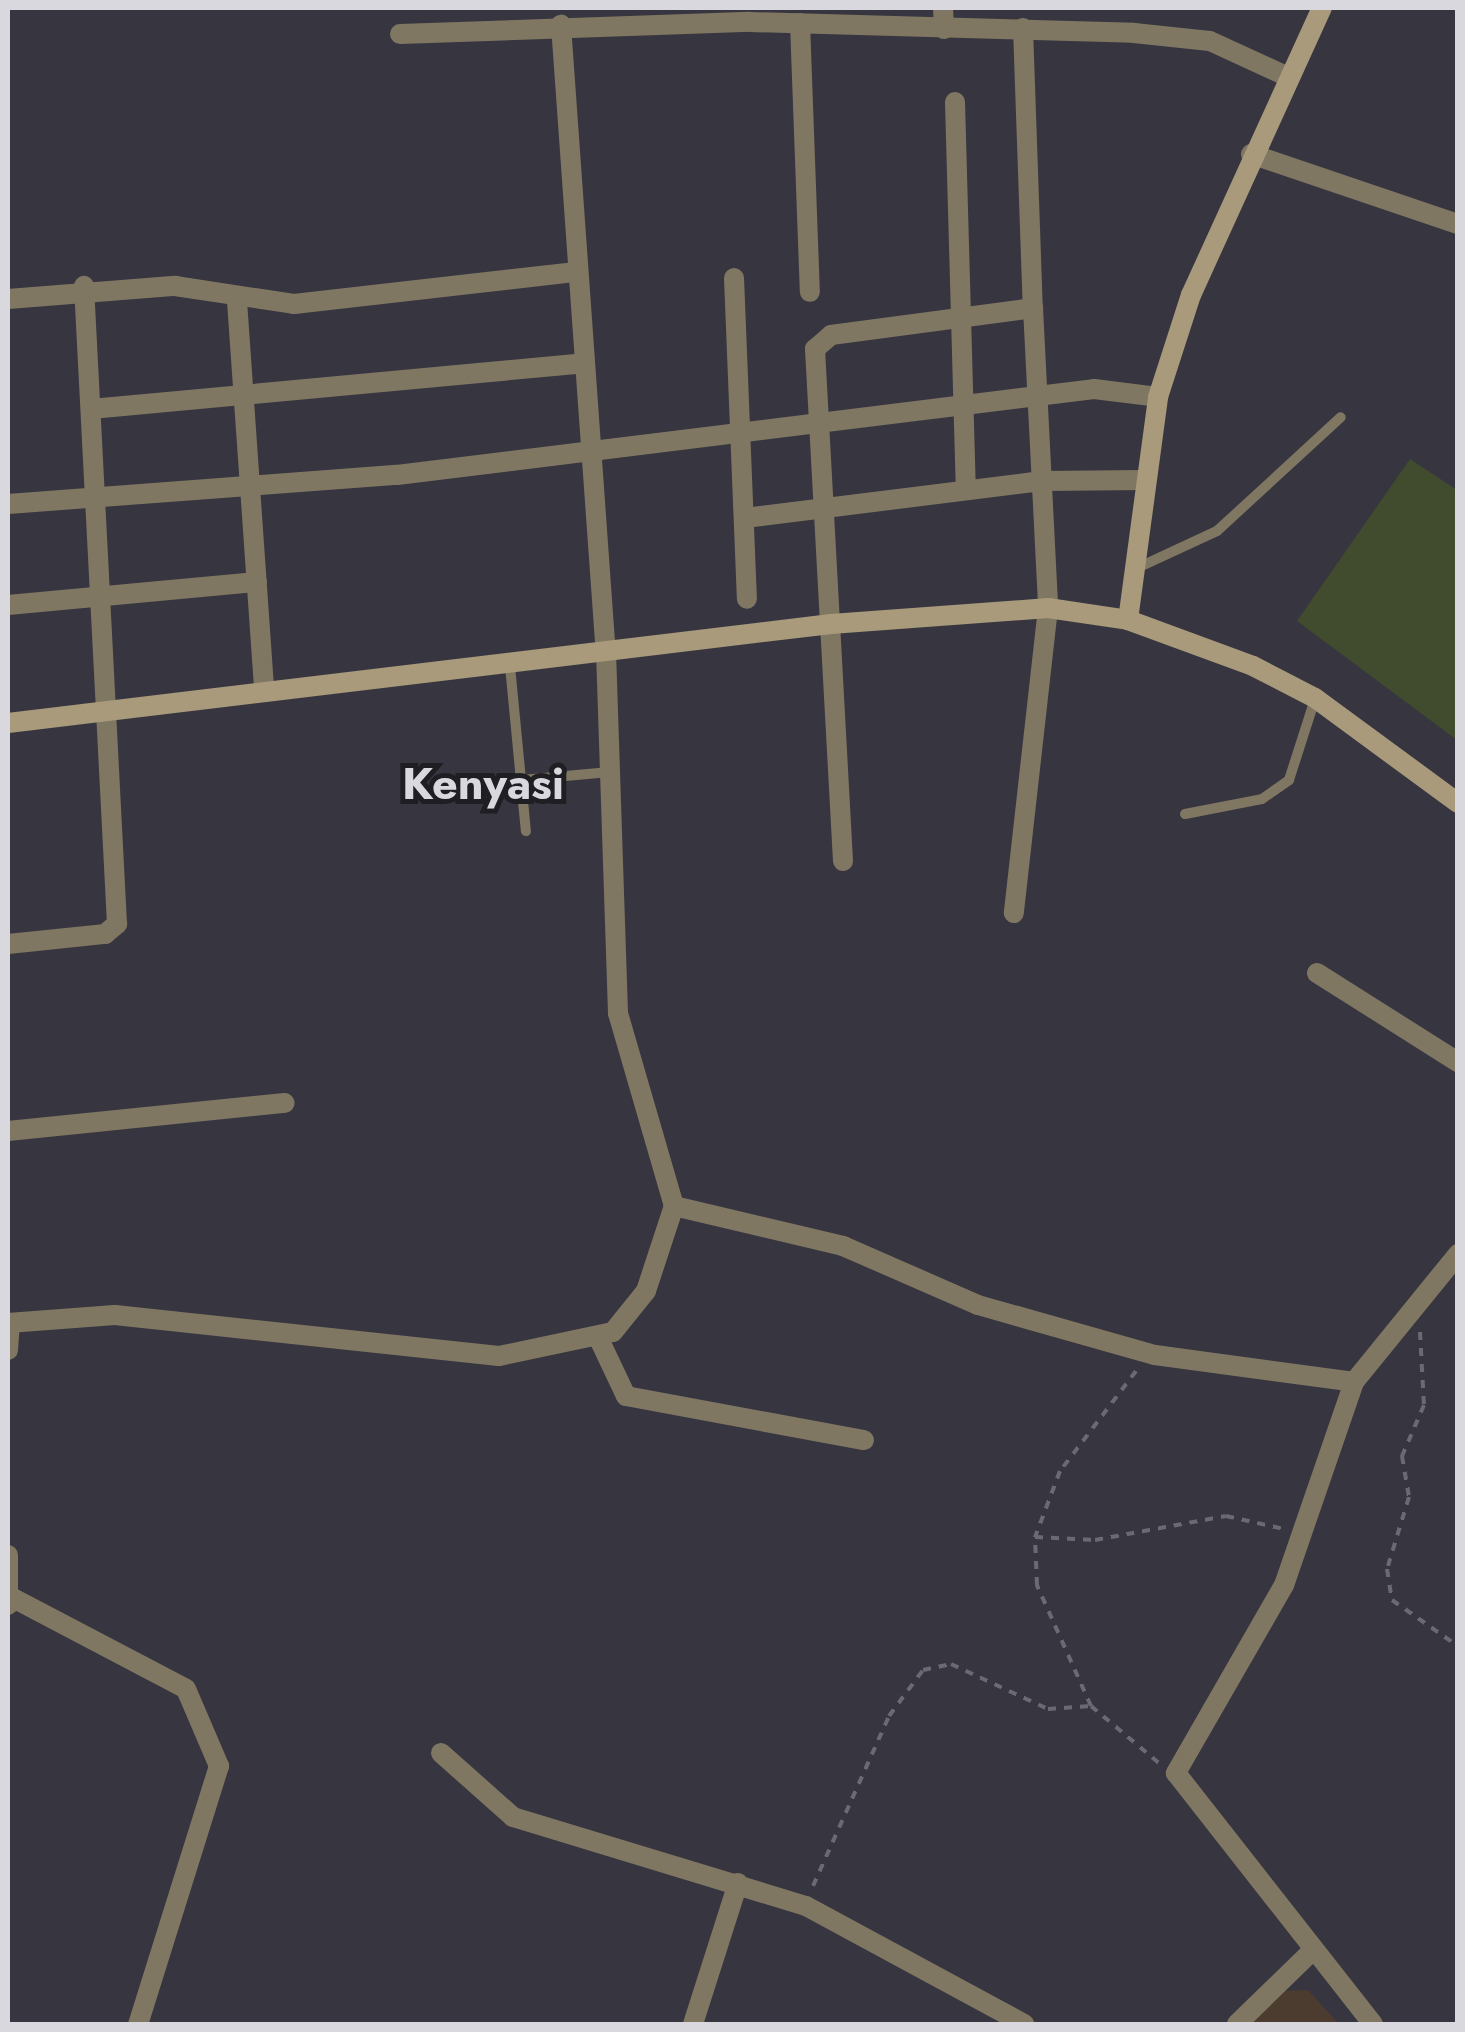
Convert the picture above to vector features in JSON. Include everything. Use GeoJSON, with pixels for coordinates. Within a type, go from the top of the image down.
{"type":"FeatureCollection","features":[{"type":"Feature","properties":{"kind":"street"},"geometry":{"type":"LineString","coordinates":[[944,8],[944,29]]}},
{"type":"Feature","properties":{"kind":"street"},"geometry":{"type":"LineString","coordinates":[[1128,620],[1143,480],[1158,397],[1251,154],[1322,8]]}},
{"type":"Feature","properties":{"kind":"street"},"geometry":{"type":"LineString","coordinates":[[400,34],[750,15],[800,23],[1023,28],[1210,40],[1286,76]]}},
{"type":"Feature","properties":{"kind":"street"},"geometry":{"type":"LineString","coordinates":[[800,23],[810,292]]}},
{"type":"Feature","properties":{"kind":"street"},"geometry":{"type":"LineString","coordinates":[[8,1350],[9,1323],[134,1316],[499,1356],[598,1337],[646,1291],[674,1206],[618,1012],[606,656],[561,25]]}},
{"type":"Feature","properties":{"kind":"street"},"geometry":{"type":"LineString","coordinates":[[1014,913],[1048,608],[1023,28]]}},
{"type":"Feature","properties":{"kind":"street"},"geometry":{"type":"LineString","coordinates":[[955,102],[966,490]]}},
{"type":"Feature","properties":{"kind":"street"},"geometry":{"type":"LineString","coordinates":[[1251,154],[1455,218]]}},
{"type":"Feature","properties":{"kind":"street"},"geometry":{"type":"LineString","coordinates":[[8,299],[84,286],[175,286],[238,301],[294,304],[576,272]]}},
{"type":"Feature","properties":{"kind":"street"},"geometry":{"type":"LineString","coordinates":[[734,278],[747,599]]}},
{"type":"Feature","properties":{"kind":"street"},"geometry":{"type":"LineString","coordinates":[[8,944],[105,934],[117,924],[103,595],[84,286]]}},
{"type":"Feature","properties":{"kind":"street"},"geometry":{"type":"LineString","coordinates":[[238,301],[264,692]]}},
{"type":"Feature","properties":{"kind":"street"},"geometry":{"type":"LineString","coordinates":[[843,861],[818,425],[821,340],[1033,308]]}},
{"type":"Feature","properties":{"kind":"street"},"geometry":{"type":"LineString","coordinates":[[91,409],[584,363]]}},
{"type":"Feature","properties":{"kind":"street"},"geometry":{"type":"LineString","coordinates":[[8,504],[250,489],[590,447],[818,425],[1039,395],[1158,397]]}},
{"type":"Feature","properties":{"kind":"street"},"geometry":{"type":"LineString","coordinates":[[745,518],[1042,481],[1143,480]]}},
{"type":"Feature","properties":{"kind":"street"},"geometry":{"type":"LineString","coordinates":[[8,605],[257,582]]}},
{"type":"Feature","properties":{"kind":"street"},"geometry":{"type":"LineString","coordinates":[[8,722],[606,656],[831,624],[1048,608],[1128,620],[1315,698],[1458,803]]}},
{"type":"Feature","properties":{"kind":"street"},"geometry":{"type":"LineString","coordinates":[[1317,973],[1458,1062]]}},
{"type":"Feature","properties":{"kind":"street"},"geometry":{"type":"LineString","coordinates":[[8,1131],[285,1103]]}},
{"type":"Feature","properties":{"kind":"street"},"geometry":{"type":"LineString","coordinates":[[674,1206],[843,1246],[978,1305],[1155,1354],[1354,1382]]}},
{"type":"Feature","properties":{"kind":"street"},"geometry":{"type":"LineString","coordinates":[[1373,2024],[1310,1953],[1176,1773],[1284,1585],[1354,1382],[1458,1254]]}},
{"type":"Feature","properties":{"kind":"street"},"geometry":{"type":"LineString","coordinates":[[598,1337],[626,1396],[864,1440]]}},
{"type":"Feature","properties":{"kind":"street"},"geometry":{"type":"LineString","coordinates":[[8,1555],[10,1601],[186,1689],[219,1766],[138,2024]]}},
{"type":"Feature","properties":{"kind":"street"},"geometry":{"type":"LineString","coordinates":[[441,1753],[513,1817],[806,1906],[1024,2024]]}},
{"type":"Feature","properties":{"kind":"street"},"geometry":{"type":"LineString","coordinates":[[693,2024],[738,1883]]}},
{"type":"Feature","properties":{"kind":"street"},"geometry":{"type":"LineString","coordinates":[[1237,2024],[1310,1953]]}},
{"type":"Feature","properties":{"kind":"lane"},"geometry":{"type":"LineString","coordinates":[[1134,570],[1217,531],[1340,417]]}},
{"type":"Feature","properties":{"kind":"lane"},"geometry":{"type":"LineString","coordinates":[[510,666],[526,830]]}},
{"type":"Feature","properties":{"kind":"lane"},"geometry":{"type":"LineString","coordinates":[[1185,814],[1262,800],[1288,780],[1306,749],[1315,698]]}},
{"type":"Feature","properties":{"kind":"lane"},"geometry":{"type":"LineString","coordinates":[[479,784],[609,772]]}},
{"type":"Feature","properties":{"kind":"path"},"geometry":{"type":"LineString","coordinates":[[1414,1308],[1424,1405],[1402,1456],[1410,1496],[1387,1569],[1392,1600],[1458,1646]]}},
{"type":"Feature","properties":{"kind":"path"},"geometry":{"type":"LineString","coordinates":[[1155,1354],[1060,1471],[1035,1536],[1037,1585],[1092,1706],[1176,1773]]}},
{"type":"Feature","properties":{"kind":"path"},"geometry":{"type":"LineString","coordinates":[[1035,1536],[1095,1540],[1226,1516],[1303,1532]]}},
{"type":"Feature","properties":{"kind":"path"},"geometry":{"type":"LineString","coordinates":[[806,1906],[889,1716],[922,1670],[963,1668],[1048,1709],[1092,1706]]}},
{"type":"Feature","properties":{"kind":"shaded area"},"geometry":{"type":"Polygon","coordinates":[[[1308,1990],[1339,2024],[1249,2024],[1281,1991],[1308,1990]]]}},
{"type":"Feature","properties":{"kind":"green space"},"geometry":{"type":"Polygon","coordinates":[[[1410,459],[1457,490],[1457,740],[1297,621],[1410,459]]]}},
{"type":"Feature","properties":{"kind":"district","name":"Kenyasi"},"geometry":{"type":"Point","coordinates":[483,784]}}]}
